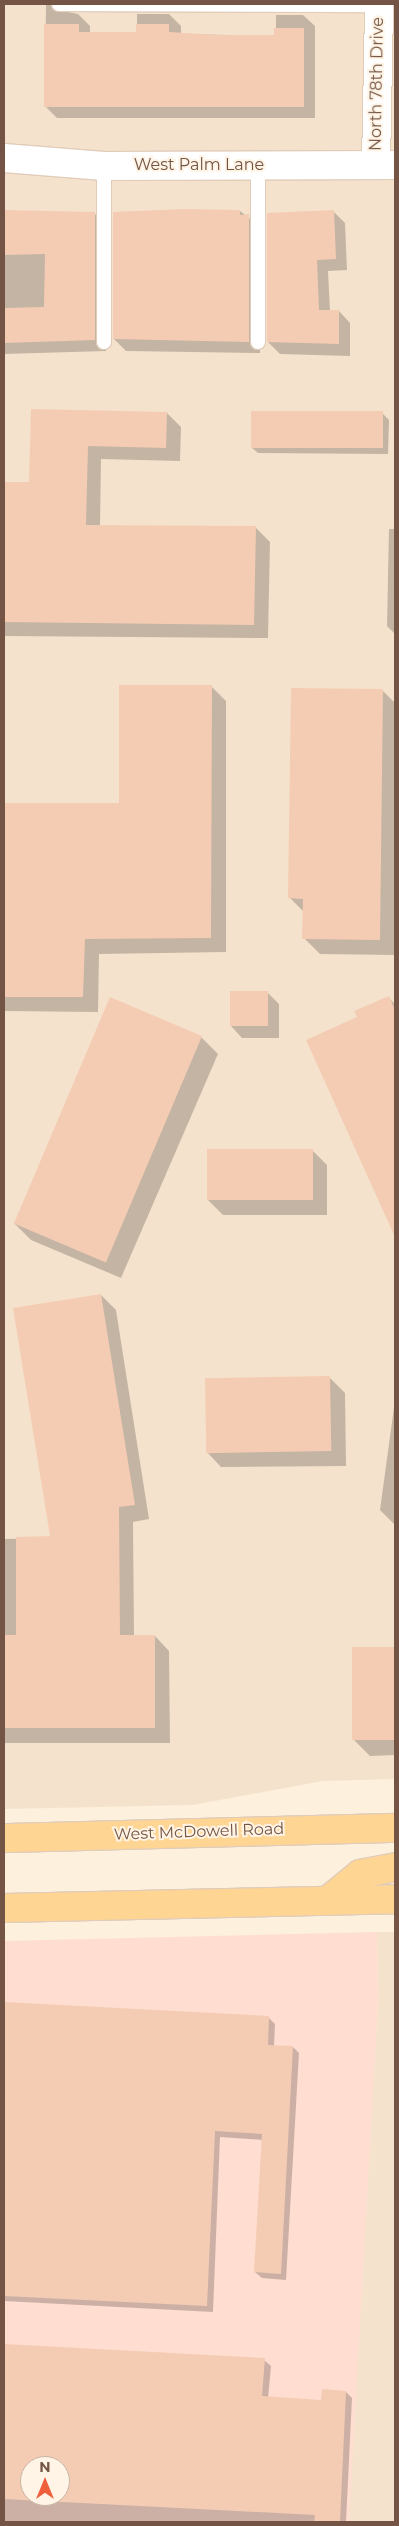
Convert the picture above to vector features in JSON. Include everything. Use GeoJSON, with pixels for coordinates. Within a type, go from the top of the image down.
{"type":"FeatureCollection","features":[{"type":"Feature","properties":{"kind":"main road","name":"West McDowell Road"},"geometry":{"type":"LineString","coordinates":[[4,1838],[395,1828]]}},
{"type":"Feature","properties":{"kind":"main road"},"geometry":{"type":"LineString","coordinates":[[327,1901],[360,1874],[395,1867]]}},
{"type":"Feature","properties":{"kind":"main road"},"geometry":{"type":"LineString","coordinates":[[4,1908],[395,1899]]}},
{"type":"Feature","properties":{"kind":"street","name":"North 78th Drive"},"geometry":{"type":"LineString","coordinates":[[379,4],[385,165]]}},
{"type":"Feature","properties":{"kind":"street","name":"West Palm Lane"},"geometry":{"type":"LineString","coordinates":[[4,158],[104,166],[385,165]]}},
{"type":"Feature","properties":{"kind":"lane"},"geometry":{"type":"LineString","coordinates":[[59,4],[379,4]]}},
{"type":"Feature","properties":{"kind":"lane"},"geometry":{"type":"LineString","coordinates":[[258,165],[258,342]]}},
{"type":"Feature","properties":{"kind":"lane"},"geometry":{"type":"LineString","coordinates":[[104,166],[104,342]]}},
{"type":"Feature","properties":{"kind":"shaded area"},"geometry":{"type":"Polygon","coordinates":[[[4,4],[395,4],[395,1779],[323,1781],[193,1805],[4,1809],[4,4]]]}},
{"type":"Feature","properties":{"kind":"shaded area"},"geometry":{"type":"Polygon","coordinates":[[[377,1932],[395,1932],[395,2522],[346,2522],[378,2001],[377,1932]]]}},
{"type":"Feature","properties":{"kind":"shaded area"},"geometry":{"type":"Polygon","coordinates":[[[377,1932],[378,2001],[349,2522],[4,2522],[4,1941],[377,1932]]]}},
{"type":"Feature","properties":{"kind":"building"},"geometry":{"type":"Polygon","coordinates":[[[44,24],[79,24],[79,32],[136,32],[136,24],[169,24],[169,32],[216,35],[274,35],[274,28],[304,28],[304,107],[44,107],[44,24]]]}},
{"type":"Feature","properties":{"kind":"building"},"geometry":{"type":"Polygon","coordinates":[[[185,209],[240,210],[240,215],[249,214],[249,342],[113,339],[113,212],[185,209]]]}},
{"type":"Feature","properties":{"kind":"building"},"geometry":{"type":"Polygon","coordinates":[[[4,210],[95,212],[95,340],[4,343],[4,308],[44,307],[45,254],[4,255],[4,210]]]}},
{"type":"Feature","properties":{"kind":"building"},"geometry":{"type":"Polygon","coordinates":[[[334,210],[336,259],[317,260],[319,310],[339,310],[339,344],[267,342],[267,213],[334,210]]]}},
{"type":"Feature","properties":{"kind":"building"},"geometry":{"type":"Polygon","coordinates":[[[31,409],[167,412],[166,448],[88,446],[86,525],[256,526],[254,625],[4,622],[4,482],[29,482],[31,409]]]}},
{"type":"Feature","properties":{"kind":"building"},"geometry":{"type":"Polygon","coordinates":[[[251,411],[383,411],[383,448],[251,448],[251,411]]]}},
{"type":"Feature","properties":{"kind":"building"},"geometry":{"type":"Polygon","coordinates":[[[119,685],[212,685],[211,938],[85,939],[83,997],[4,997],[4,803],[119,803],[119,685]]]}},
{"type":"Feature","properties":{"kind":"building"},"geometry":{"type":"Polygon","coordinates":[[[291,688],[383,689],[380,940],[302,939],[303,899],[288,898],[291,688]]]}},
{"type":"Feature","properties":{"kind":"building"},"geometry":{"type":"Polygon","coordinates":[[[230,991],[268,991],[268,1026],[230,1026],[230,991]]]}},
{"type":"Feature","properties":{"kind":"building"},"geometry":{"type":"Polygon","coordinates":[[[389,996],[395,1010],[395,1237],[306,1040],[357,1017],[354,1011],[389,996]]]}},
{"type":"Feature","properties":{"kind":"building"},"geometry":{"type":"Polygon","coordinates":[[[110,997],[202,1036],[106,1263],[14,1223],[110,997]]]}},
{"type":"Feature","properties":{"kind":"building"},"geometry":{"type":"Polygon","coordinates":[[[207,1149],[313,1149],[313,1200],[207,1200],[207,1149]]]}},
{"type":"Feature","properties":{"kind":"building"},"geometry":{"type":"Polygon","coordinates":[[[101,1294],[135,1505],[119,1507],[120,1635],[155,1635],[155,1728],[4,1728],[4,1635],[16,1635],[16,1537],[50,1536],[13,1308],[101,1294]]]}},
{"type":"Feature","properties":{"kind":"building"},"geometry":{"type":"Polygon","coordinates":[[[330,1376],[331,1451],[206,1453],[205,1378],[330,1376]]]}},
{"type":"Feature","properties":{"kind":"building"},"geometry":{"type":"Polygon","coordinates":[[[352,1647],[395,1647],[395,1740],[352,1740],[352,1647]]]}},
{"type":"Feature","properties":{"kind":"building"},"geometry":{"type":"Polygon","coordinates":[[[4,2002],[269,2016],[268,2045],[293,2046],[281,2274],[254,2272],[262,2134],[215,2131],[207,2306],[4,2296],[4,2002]]]}},
{"type":"Feature","properties":{"kind":"building"},"geometry":{"type":"Polygon","coordinates":[[[4,2344],[265,2358],[262,2396],[321,2400],[322,2389],[346,2391],[340,2522],[314,2522],[315,2515],[70,2502],[70,2456],[20,2456],[20,2500],[4,2499],[4,2344]]]}}]}
